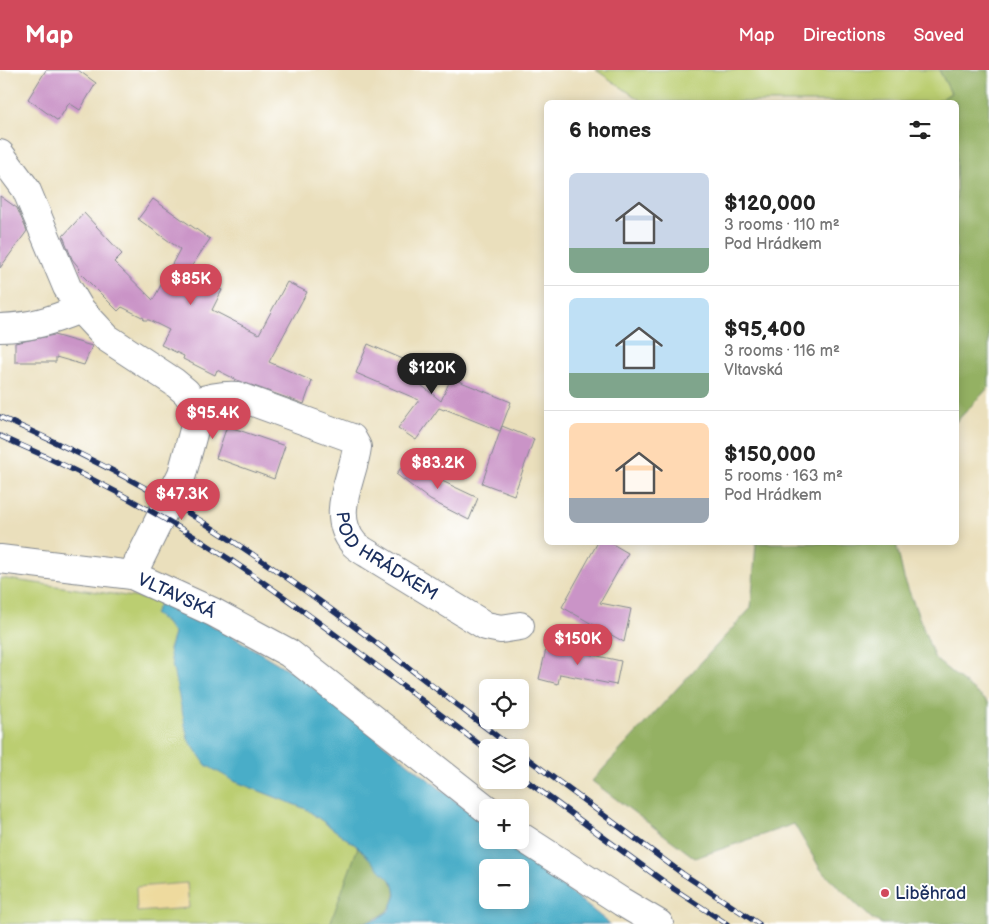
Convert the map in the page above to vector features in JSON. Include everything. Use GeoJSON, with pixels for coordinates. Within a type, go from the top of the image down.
{"type":"FeatureCollection","features":[{"type":"Feature","properties":{"kind":"street"},"geometry":{"type":"LineString","coordinates":[[0,154],[26,189],[67,287],[80,309],[107,338],[174,382],[186,392],[194,403]]}},
{"type":"Feature","properties":{"kind":"street"},"geometry":{"type":"LineString","coordinates":[[0,328],[44,323],[80,309]]}},
{"type":"Feature","properties":{"kind":"street","name":"POD HRÁDKEM"},"geometry":{"type":"LineString","coordinates":[[194,403],[226,395],[237,396],[352,438],[357,447],[344,497],[343,524],[354,544],[486,626],[501,629],[520,626]]}},
{"type":"Feature","properties":{"kind":"street","name":"VLTAVSKÁ"},"geometry":{"type":"LineString","coordinates":[[194,403],[195,426],[182,474],[132,575],[213,612],[289,653],[479,803]]}},
{"type":"Feature","properties":{"kind":"street"},"geometry":{"type":"LineString","coordinates":[[0,559],[132,575]]}},
{"type":"Feature","properties":{"kind":"street"},"geometry":{"type":"LineString","coordinates":[[529,843],[626,913],[659,924]]}},
{"type":"Feature","properties":{"kind":"green space"},"geometry":{"type":"Polygon","coordinates":[[[596,70],[939,70],[951,93],[939,100],[640,100],[596,70]]]}},
{"type":"Feature","properties":{"kind":"green space"},"geometry":{"type":"Polygon","coordinates":[[[939,70],[989,70],[989,387],[959,419],[959,100],[939,100],[951,93],[939,70]]]}},
{"type":"Feature","properties":{"kind":"green space"},"geometry":{"type":"Polygon","coordinates":[[[756,545],[896,545],[904,578],[935,659],[989,703],[989,924],[882,924],[871,918],[821,870],[794,824],[695,858],[592,781],[751,608],[756,545]]]}},
{"type":"Feature","properties":{"kind":"green space"},"geometry":{"type":"Polygon","coordinates":[[[0,578],[161,601],[154,614],[165,622],[174,634],[169,650],[234,781],[306,809],[358,847],[362,924],[0,924],[0,578]]]}},
{"type":"Feature","properties":{"kind":"green space"},"geometry":{"type":"Polygon","coordinates":[[[358,847],[390,879],[395,891],[393,903],[388,910],[374,919],[357,923],[330,924],[358,847]]]}},
{"type":"Feature","properties":{"kind":"sand"},"geometry":{"type":"Polygon","coordinates":[[[187,883],[189,908],[137,912],[136,887],[187,883]]]}},
{"type":"Feature","properties":{"kind":"water"},"geometry":{"type":"Polygon","coordinates":[[[161,601],[225,632],[297,675],[479,820],[479,849],[516,849],[529,859],[479,859],[479,909],[529,909],[529,859],[610,924],[362,924],[378,919],[390,910],[396,895],[394,884],[358,847],[306,809],[234,781],[206,765],[188,739],[169,650],[174,634],[165,622],[154,614],[161,601]]]}},
{"type":"Feature","properties":{"kind":"building"},"geometry":{"type":"Polygon","coordinates":[[[46,70],[78,70],[96,83],[80,110],[69,103],[58,121],[28,99],[46,70]]]}},
{"type":"Feature","properties":{"kind":"building"},"geometry":{"type":"Polygon","coordinates":[[[0,196],[17,208],[27,231],[0,268],[0,196]]]}},
{"type":"Feature","properties":{"kind":"building"},"geometry":{"type":"Polygon","coordinates":[[[153,199],[210,239],[187,273],[222,290],[212,310],[259,334],[287,282],[307,292],[269,362],[312,381],[304,404],[237,380],[217,370],[215,375],[183,359],[184,356],[161,345],[169,330],[149,320],[143,320],[144,318],[122,307],[118,311],[78,271],[80,269],[72,259],[63,236],[84,213],[122,254],[114,262],[153,300],[180,249],[138,219],[153,199]]]}},
{"type":"Feature","properties":{"kind":"building"},"geometry":{"type":"Polygon","coordinates":[[[54,335],[92,346],[84,365],[56,357],[56,362],[15,362],[15,343],[54,335]]]}},
{"type":"Feature","properties":{"kind":"building"},"geometry":{"type":"Polygon","coordinates":[[[368,344],[405,360],[401,369],[441,401],[451,378],[511,402],[500,431],[439,408],[416,440],[398,428],[419,400],[356,373],[368,344]]]}},
{"type":"Feature","properties":{"kind":"building"},"geometry":{"type":"Polygon","coordinates":[[[227,426],[285,446],[274,479],[216,458],[227,426]]]}},
{"type":"Feature","properties":{"kind":"building"},"geometry":{"type":"Polygon","coordinates":[[[502,426],[534,439],[514,495],[482,483],[502,426]]]}},
{"type":"Feature","properties":{"kind":"building"},"geometry":{"type":"Polygon","coordinates":[[[408,460],[442,481],[478,498],[469,520],[430,500],[396,474],[408,460]]]}},
{"type":"Feature","properties":{"kind":"building"},"geometry":{"type":"Polygon","coordinates":[[[596,545],[614,545],[628,553],[600,603],[631,609],[624,642],[562,607],[596,545]]]}},
{"type":"Feature","properties":{"kind":"building"},"geometry":{"type":"Polygon","coordinates":[[[547,645],[621,661],[616,685],[560,674],[558,684],[539,679],[547,645]]]}},
{"type":"Feature","properties":{"kind":"railway"},"geometry":{"type":"LineString","coordinates":[[0,417],[117,473],[163,498],[228,538],[352,625],[500,739]]}},
{"type":"Feature","properties":{"kind":"railway"},"geometry":{"type":"LineString","coordinates":[[0,436],[35,451],[137,503],[236,563],[323,625],[479,744]]}},
{"type":"Feature","properties":{"kind":"railway"},"geometry":{"type":"LineString","coordinates":[[529,760],[683,874],[759,924]]}},
{"type":"Feature","properties":{"kind":"railway"},"geometry":{"type":"LineString","coordinates":[[529,783],[674,889],[727,924]]}},
{"type":"Feature","properties":{"kind":"place","name":"Liběhrad"},"geometry":{"type":"Point","coordinates":[885,893]}}]}
